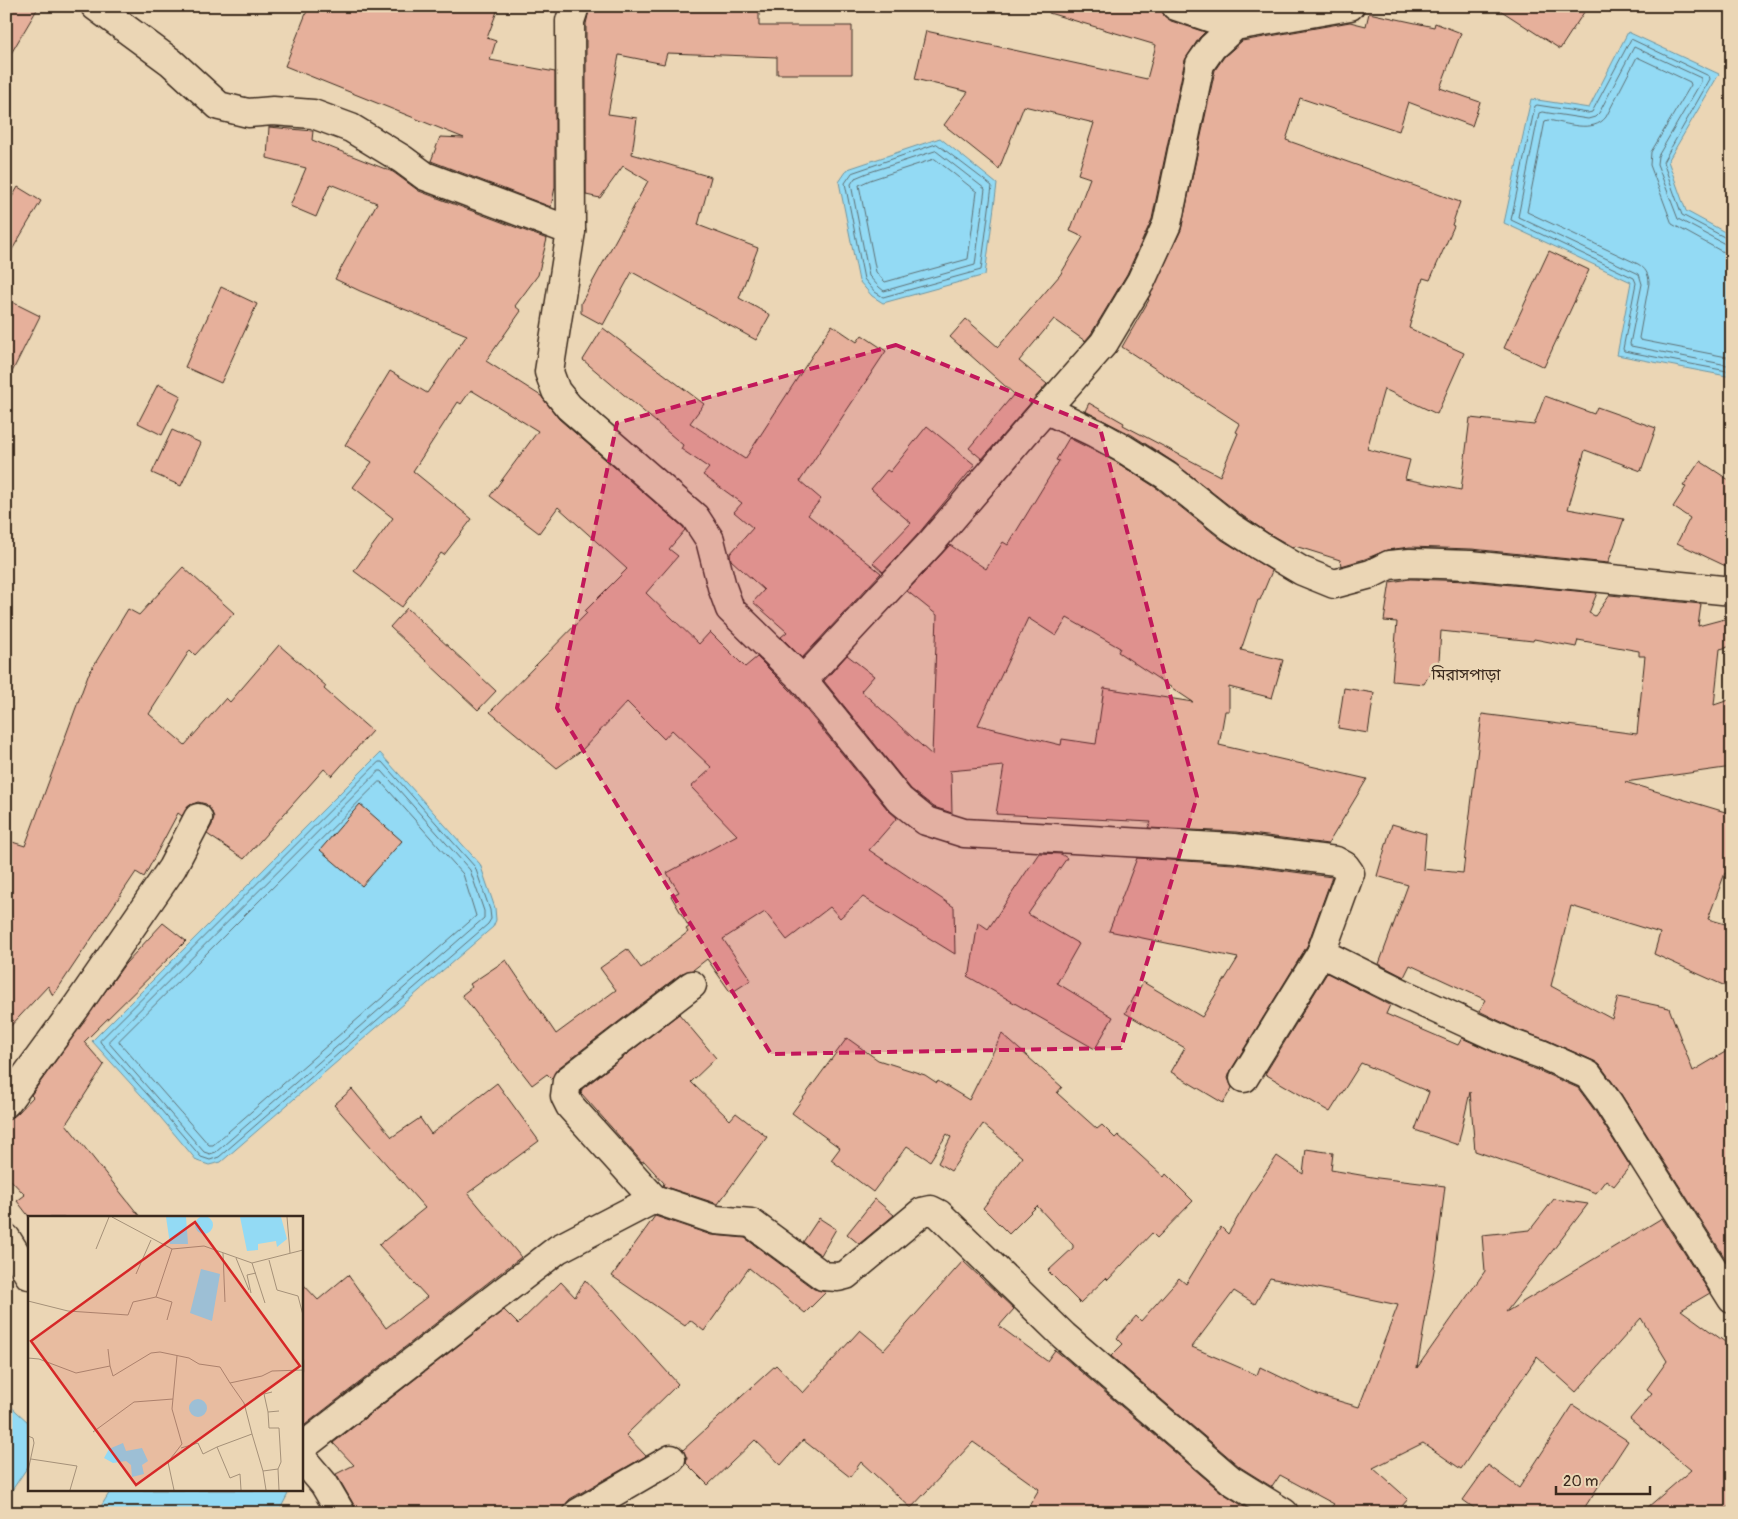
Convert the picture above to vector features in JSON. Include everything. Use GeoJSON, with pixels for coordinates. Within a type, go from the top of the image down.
{"type":"FeatureCollection","features":[{"type":"Feature","properties":{"kind":"street"},"geometry":{"type":"LineString","coordinates":[[94,6],[172,62],[219,106],[248,113],[273,110],[313,114],[351,128],[389,151],[424,176],[571,230]]}},
{"type":"Feature","properties":{"kind":"street"},"geometry":{"type":"LineString","coordinates":[[575,6],[570,21],[571,230],[549,372],[556,391],[569,407],[696,517],[710,540],[722,587],[730,609],[803,680],[900,800],[926,821],[964,833],[1234,848],[1336,861],[1345,866],[1350,873],[1321,953],[1244,1078]]}},
{"type":"Feature","properties":{"kind":"street"},"geometry":{"type":"LineString","coordinates":[[1176,6],[1234,26],[1350,6]]}},
{"type":"Feature","properties":{"kind":"street"},"geometry":{"type":"LineString","coordinates":[[803,680],[931,543],[1104,343],[1140,281],[1167,224],[1200,64],[1212,47],[1234,26]]}},
{"type":"Feature","properties":{"kind":"street"},"geometry":{"type":"LineString","coordinates":[[1045,409],[1124,449],[1167,476],[1231,527],[1260,546],[1302,571],[1334,584],[1371,574],[1388,565],[1470,565],[1732,591]]}},
{"type":"Feature","properties":{"kind":"street"},"geometry":{"type":"LineString","coordinates":[[6,1103],[77,1006],[172,868],[198,818]]}},
{"type":"Feature","properties":{"kind":"street"},"geometry":{"type":"LineString","coordinates":[[1321,953],[1476,1027],[1588,1075],[1608,1102],[1732,1299]]}},
{"type":"Feature","properties":{"kind":"street"},"geometry":{"type":"LineString","coordinates":[[692,985],[567,1081],[566,1096],[570,1106],[654,1199],[716,1220],[751,1223],[823,1276],[838,1277],[846,1275],[922,1212],[930,1210],[939,1214],[1064,1336],[1231,1480],[1284,1513]]}},
{"type":"Feature","properties":{"kind":"street"},"geometry":{"type":"LineString","coordinates":[[302,1447],[558,1250],[654,1199]]}},
{"type":"Feature","properties":{"kind":"street"},"geometry":{"type":"LineString","coordinates":[[6,1238],[28,1273]]}},
{"type":"Feature","properties":{"kind":"street"},"geometry":{"type":"LineString","coordinates":[[302,1458],[324,1484],[341,1513]]}},
{"type":"Feature","properties":{"kind":"street"},"geometry":{"type":"LineString","coordinates":[[578,1513],[671,1459]]}},
{"type":"Feature","properties":{"kind":"highlighted area"},"geometry":{"type":"Polygon","coordinates":[[[896,345],[1100,428],[1197,797],[1121,1048],[771,1054],[557,708],[617,423],[896,345]]]}},
{"type":"Feature","properties":{"kind":"water"},"geometry":{"type":"Polygon","coordinates":[[[1628,32],[1719,74],[1668,161],[1686,211],[1732,236],[1732,377],[1617,355],[1631,282],[1504,223],[1531,99],[1589,108],[1628,32]]]}},
{"type":"Feature","properties":{"kind":"water"},"geometry":{"type":"Polygon","coordinates":[[[940,138],[997,184],[985,275],[883,303],[872,296],[859,281],[839,182],[848,169],[940,138]]]}},
{"type":"Feature","properties":{"kind":"water"},"geometry":{"type":"Polygon","coordinates":[[[380,753],[480,864],[495,908],[496,920],[493,927],[221,1162],[209,1165],[197,1161],[151,1106],[92,1041],[380,753]]]}},
{"type":"Feature","properties":{"kind":"water"},"geometry":{"type":"Polygon","coordinates":[[[6,1402],[28,1422],[28,1466],[6,1499],[6,1402]]]}},
{"type":"Feature","properties":{"kind":"water"},"geometry":{"type":"Polygon","coordinates":[[[110,1492],[286,1492],[288,1494],[278,1513],[97,1513],[110,1492]]]}},
{"type":"Feature","properties":{"kind":"building"},"geometry":{"type":"Polygon","coordinates":[[[6,6],[39,6],[6,62],[6,6]]]}},
{"type":"Feature","properties":{"kind":"building"},"geometry":{"type":"Polygon","coordinates":[[[309,6],[499,6],[487,38],[496,41],[490,60],[555,72],[555,187],[551,207],[431,161],[440,137],[464,138],[285,66],[309,6]]]}},
{"type":"Feature","properties":{"kind":"building"},"geometry":{"type":"Polygon","coordinates":[[[590,6],[719,6],[719,8],[759,10],[759,26],[852,26],[852,74],[777,74],[777,57],[667,53],[664,64],[619,55],[608,114],[637,118],[632,154],[711,177],[698,225],[758,248],[739,298],[770,315],[756,340],[632,272],[603,325],[581,313],[581,303],[648,181],[623,166],[600,198],[586,195],[586,24],[590,6]]]}},
{"type":"Feature","properties":{"kind":"building"},"geometry":{"type":"Polygon","coordinates":[[[1049,6],[1161,6],[1164,16],[1171,21],[1205,32],[1185,60],[1152,219],[1127,274],[1085,341],[1054,319],[1019,361],[1047,384],[982,459],[969,448],[1014,394],[950,337],[966,319],[998,347],[1060,275],[1083,237],[1070,231],[1090,178],[1078,174],[1094,123],[1024,106],[999,169],[944,125],[968,92],[915,79],[926,31],[1147,79],[1156,45],[1049,13],[1049,6]]]}},
{"type":"Feature","properties":{"kind":"building"},"geometry":{"type":"Polygon","coordinates":[[[1225,6],[1257,6],[1236,10],[1225,6]]]}},
{"type":"Feature","properties":{"kind":"building"},"geometry":{"type":"Polygon","coordinates":[[[1494,6],[1588,6],[1560,49],[1494,6]]]}},
{"type":"Feature","properties":{"kind":"building"},"geometry":{"type":"Polygon","coordinates":[[[1369,13],[1434,27],[1435,23],[1461,33],[1440,88],[1480,102],[1472,126],[1408,102],[1399,131],[1300,98],[1286,140],[1460,202],[1452,225],[1454,226],[1430,280],[1423,278],[1409,328],[1464,353],[1437,414],[1384,389],[1367,449],[1410,460],[1405,479],[1461,490],[1470,418],[1534,425],[1545,396],[1594,414],[1597,407],[1656,428],[1641,471],[1585,450],[1568,509],[1624,519],[1608,563],[1472,549],[1410,547],[1387,550],[1341,566],[1340,560],[1295,546],[1294,548],[1268,533],[1240,514],[1175,463],[1132,435],[1085,411],[1089,403],[1124,423],[1123,425],[1220,476],[1240,424],[1122,347],[1149,300],[1181,230],[1215,70],[1224,57],[1242,41],[1350,22],[1366,26],[1369,13]]]}},
{"type":"Feature","properties":{"kind":"building"},"geometry":{"type":"Polygon","coordinates":[[[269,127],[313,131],[312,140],[393,172],[419,191],[547,239],[538,275],[515,306],[521,311],[486,361],[541,396],[559,419],[683,527],[685,530],[669,549],[678,556],[646,593],[699,644],[710,632],[745,667],[757,657],[791,691],[888,810],[897,818],[869,850],[954,907],[955,954],[863,897],[840,918],[830,907],[787,940],[765,912],[723,939],[751,980],[731,993],[707,959],[693,970],[682,973],[557,1069],[552,1079],[547,1074],[532,1085],[462,995],[472,987],[470,984],[506,960],[556,1034],[616,990],[600,968],[627,949],[641,968],[688,932],[686,929],[689,927],[671,896],[679,892],[667,873],[737,835],[691,787],[712,768],[672,730],[664,739],[627,702],[582,750],[557,768],[490,712],[587,613],[585,611],[627,569],[558,507],[539,533],[490,496],[538,431],[471,390],[461,404],[458,402],[413,471],[472,519],[444,555],[441,553],[402,607],[354,571],[393,518],[353,487],[372,462],[345,445],[390,371],[427,393],[467,335],[335,279],[377,203],[330,184],[316,217],[290,206],[306,168],[267,158],[269,127]]]}},
{"type":"Feature","properties":{"kind":"building"},"geometry":{"type":"Polygon","coordinates":[[[18,187],[41,201],[6,260],[6,207],[18,187]]]}},
{"type":"Feature","properties":{"kind":"building"},"geometry":{"type":"Polygon","coordinates":[[[1549,251],[1589,270],[1544,367],[1504,348],[1549,251]]]}},
{"type":"Feature","properties":{"kind":"building"},"geometry":{"type":"Polygon","coordinates":[[[221,287],[257,304],[221,383],[185,367],[221,287]]]}},
{"type":"Feature","properties":{"kind":"building"},"geometry":{"type":"Polygon","coordinates":[[[6,299],[40,316],[6,384],[6,299]]]}},
{"type":"Feature","properties":{"kind":"building"},"geometry":{"type":"Polygon","coordinates":[[[832,325],[857,342],[862,335],[886,351],[800,481],[821,499],[808,515],[881,573],[802,658],[781,637],[787,632],[753,602],[764,590],[731,560],[730,554],[753,528],[734,512],[742,503],[703,475],[709,468],[681,449],[683,445],[583,360],[603,328],[704,404],[690,423],[745,459],[832,325]]]}},
{"type":"Feature","properties":{"kind":"building"},"geometry":{"type":"Polygon","coordinates":[[[158,384],[181,396],[162,435],[138,423],[158,384]]]}},
{"type":"Feature","properties":{"kind":"building"},"geometry":{"type":"Polygon","coordinates":[[[927,426],[975,465],[919,533],[883,572],[873,563],[911,523],[871,489],[887,470],[890,472],[927,426]]]}},
{"type":"Feature","properties":{"kind":"building"},"geometry":{"type":"Polygon","coordinates":[[[172,430],[201,443],[181,486],[152,473],[172,430]]]}},
{"type":"Feature","properties":{"kind":"building"},"geometry":{"type":"Polygon","coordinates":[[[1069,438],[1116,462],[1158,489],[1222,540],[1272,571],[1260,600],[1258,600],[1241,650],[1283,660],[1272,698],[1229,687],[1229,711],[1225,711],[1219,745],[1367,779],[1328,844],[1236,832],[1148,828],[1151,822],[996,814],[1004,766],[949,771],[951,773],[952,813],[934,807],[911,789],[824,681],[847,655],[874,676],[861,691],[932,755],[937,615],[907,591],[950,545],[986,569],[1003,542],[1008,545],[1059,461],[1056,460],[1069,438]],[[1028,618],[978,725],[1061,745],[1062,739],[1096,744],[1104,688],[1193,702],[1118,652],[1120,648],[1067,618],[1056,636],[1028,618]]]}},
{"type":"Feature","properties":{"kind":"building"},"geometry":{"type":"Polygon","coordinates":[[[1700,461],[1732,482],[1732,569],[1677,543],[1690,518],[1673,507],[1686,487],[1683,486],[1700,461]]]}},
{"type":"Feature","properties":{"kind":"building"},"geometry":{"type":"Polygon","coordinates":[[[183,567],[234,613],[195,655],[190,650],[149,714],[185,745],[226,698],[230,702],[279,645],[326,686],[324,689],[372,731],[332,776],[324,769],[244,859],[207,834],[214,817],[206,804],[198,802],[190,805],[182,816],[178,813],[144,877],[136,872],[53,996],[48,986],[6,1031],[6,840],[25,846],[88,675],[128,609],[139,615],[183,567]]]}},
{"type":"Feature","properties":{"kind":"building"},"geometry":{"type":"Polygon","coordinates":[[[1410,579],[1469,581],[1597,593],[1589,613],[1595,616],[1610,595],[1701,604],[1698,626],[1732,617],[1732,646],[1720,649],[1714,705],[1732,699],[1732,767],[1625,782],[1732,814],[1732,875],[1725,873],[1708,919],[1732,926],[1732,989],[1654,954],[1660,933],[1571,906],[1551,986],[1612,1019],[1618,997],[1669,1008],[1693,1071],[1732,1048],[1732,1269],[1621,1094],[1600,1065],[1479,1011],[1486,1000],[1410,965],[1404,977],[1379,964],[1408,885],[1377,876],[1392,824],[1426,834],[1423,869],[1463,873],[1482,714],[1637,734],[1645,656],[1639,656],[1639,651],[1578,640],[1576,647],[1534,639],[1533,641],[1441,631],[1438,676],[1430,673],[1424,684],[1392,681],[1397,622],[1384,621],[1390,582],[1410,579]]]}},
{"type":"Feature","properties":{"kind":"building"},"geometry":{"type":"Polygon","coordinates":[[[407,608],[496,691],[478,710],[390,627],[407,608]]]}},
{"type":"Feature","properties":{"kind":"building"},"geometry":{"type":"Polygon","coordinates":[[[1344,688],[1374,693],[1368,733],[1338,728],[1344,688]]]}},
{"type":"Feature","properties":{"kind":"building"},"geometry":{"type":"Polygon","coordinates":[[[360,804],[402,841],[362,886],[320,850],[360,804]]]}},
{"type":"Feature","properties":{"kind":"building"},"geometry":{"type":"Polygon","coordinates":[[[1039,853],[1061,854],[1067,858],[1028,914],[1079,944],[1057,983],[1113,1017],[1095,1049],[967,976],[970,973],[978,922],[988,929],[1039,853]]]}},
{"type":"Feature","properties":{"kind":"building"},"geometry":{"type":"Polygon","coordinates":[[[1137,858],[1233,864],[1332,877],[1307,946],[1231,1070],[1228,1078],[1232,1088],[1223,1103],[1171,1072],[1185,1048],[1125,1013],[1143,982],[1202,1017],[1238,958],[1109,931],[1137,858]]]}},
{"type":"Feature","properties":{"kind":"building"},"geometry":{"type":"Polygon","coordinates":[[[163,923],[186,941],[84,1042],[104,1065],[66,1124],[139,1216],[28,1216],[17,1201],[25,1195],[6,1175],[6,1122],[18,1113],[33,1097],[31,1095],[125,964],[163,923]]]}},
{"type":"Feature","properties":{"kind":"building"},"geometry":{"type":"Polygon","coordinates":[[[1327,973],[1390,1005],[1386,1014],[1458,1045],[1462,1038],[1578,1088],[1630,1166],[1614,1186],[1606,1180],[1596,1193],[1475,1151],[1470,1092],[1458,1145],[1415,1130],[1429,1092],[1361,1063],[1330,1112],[1265,1074],[1327,973]]]}},
{"type":"Feature","properties":{"kind":"building"},"geometry":{"type":"Polygon","coordinates":[[[679,1014],[716,1058],[691,1082],[730,1120],[736,1113],[767,1137],[718,1204],[663,1186],[664,1183],[644,1161],[642,1162],[581,1093],[582,1089],[679,1014]]]}},
{"type":"Feature","properties":{"kind":"building"},"geometry":{"type":"Polygon","coordinates":[[[1002,1034],[1062,1087],[1057,1093],[1097,1129],[1102,1125],[1115,1138],[1118,1135],[1164,1177],[1166,1174],[1193,1201],[1157,1238],[1152,1233],[1108,1280],[1106,1278],[1080,1303],[1048,1271],[1073,1248],[1073,1245],[1037,1206],[1009,1234],[983,1208],[1022,1157],[983,1124],[951,1171],[938,1163],[951,1137],[947,1134],[930,1161],[907,1146],[873,1192],[831,1160],[840,1148],[792,1113],[847,1038],[878,1060],[925,1075],[969,1100],[1002,1034]]]}},
{"type":"Feature","properties":{"kind":"building"},"geometry":{"type":"Polygon","coordinates":[[[497,1083],[539,1141],[468,1193],[521,1257],[302,1427],[302,1283],[318,1300],[348,1275],[386,1328],[427,1297],[379,1245],[425,1208],[334,1105],[352,1089],[392,1137],[420,1118],[431,1134],[497,1083]]]}},
{"type":"Feature","properties":{"kind":"building"},"geometry":{"type":"Polygon","coordinates":[[[1306,1149],[1333,1153],[1331,1170],[1445,1186],[1437,1253],[1417,1368],[1485,1271],[1482,1235],[1530,1230],[1554,1199],[1588,1204],[1506,1312],[1662,1218],[1710,1293],[1681,1310],[1732,1347],[1732,1503],[1721,1513],[1641,1513],[1691,1470],[1630,1419],[1652,1393],[1647,1389],[1667,1361],[1641,1318],[1576,1392],[1537,1357],[1461,1469],[1423,1443],[1373,1468],[1408,1499],[1396,1513],[1326,1513],[1334,1504],[1280,1475],[1272,1487],[1240,1467],[1111,1356],[1123,1344],[1117,1338],[1136,1316],[1141,1321],[1179,1278],[1186,1284],[1221,1227],[1228,1234],[1277,1156],[1303,1174],[1306,1149]],[[1270,1278],[1255,1304],[1234,1291],[1192,1347],[1257,1375],[1260,1367],[1318,1395],[1359,1407],[1398,1305],[1270,1278]]]}},
{"type":"Feature","properties":{"kind":"building"},"geometry":{"type":"Polygon","coordinates":[[[875,1199],[894,1215],[859,1244],[847,1234],[875,1199]]]}},
{"type":"Feature","properties":{"kind":"building"},"geometry":{"type":"Polygon","coordinates":[[[655,1216],[711,1235],[745,1238],[814,1289],[826,1292],[805,1313],[749,1268],[704,1331],[690,1320],[685,1326],[612,1276],[655,1216]]]}},
{"type":"Feature","properties":{"kind":"building"},"geometry":{"type":"Polygon","coordinates":[[[819,1218],[836,1229],[821,1255],[803,1242],[819,1218]]]}},
{"type":"Feature","properties":{"kind":"building"},"geometry":{"type":"Polygon","coordinates":[[[963,1261],[1014,1309],[999,1326],[1047,1361],[1055,1350],[1221,1492],[1254,1513],[1025,1513],[1039,1489],[973,1442],[911,1508],[861,1462],[850,1477],[803,1440],[781,1465],[755,1440],[708,1485],[686,1463],[687,1458],[683,1450],[776,1365],[803,1393],[860,1330],[884,1350],[963,1261]]]}},
{"type":"Feature","properties":{"kind":"building"},"geometry":{"type":"Polygon","coordinates":[[[585,1280],[678,1384],[626,1435],[646,1456],[570,1499],[562,1513],[357,1513],[336,1474],[354,1465],[333,1443],[504,1310],[518,1324],[561,1282],[575,1297],[585,1280]]]}},
{"type":"Feature","properties":{"kind":"building"},"geometry":{"type":"Polygon","coordinates":[[[1573,1405],[1628,1441],[1581,1513],[1481,1513],[1463,1500],[1488,1465],[1519,1488],[1573,1405]]]}},
{"type":"Feature","properties":{"kind":"district","name":"মিরাসপাড়া"},"geometry":{"type":"Point","coordinates":[1466,674]}}]}
